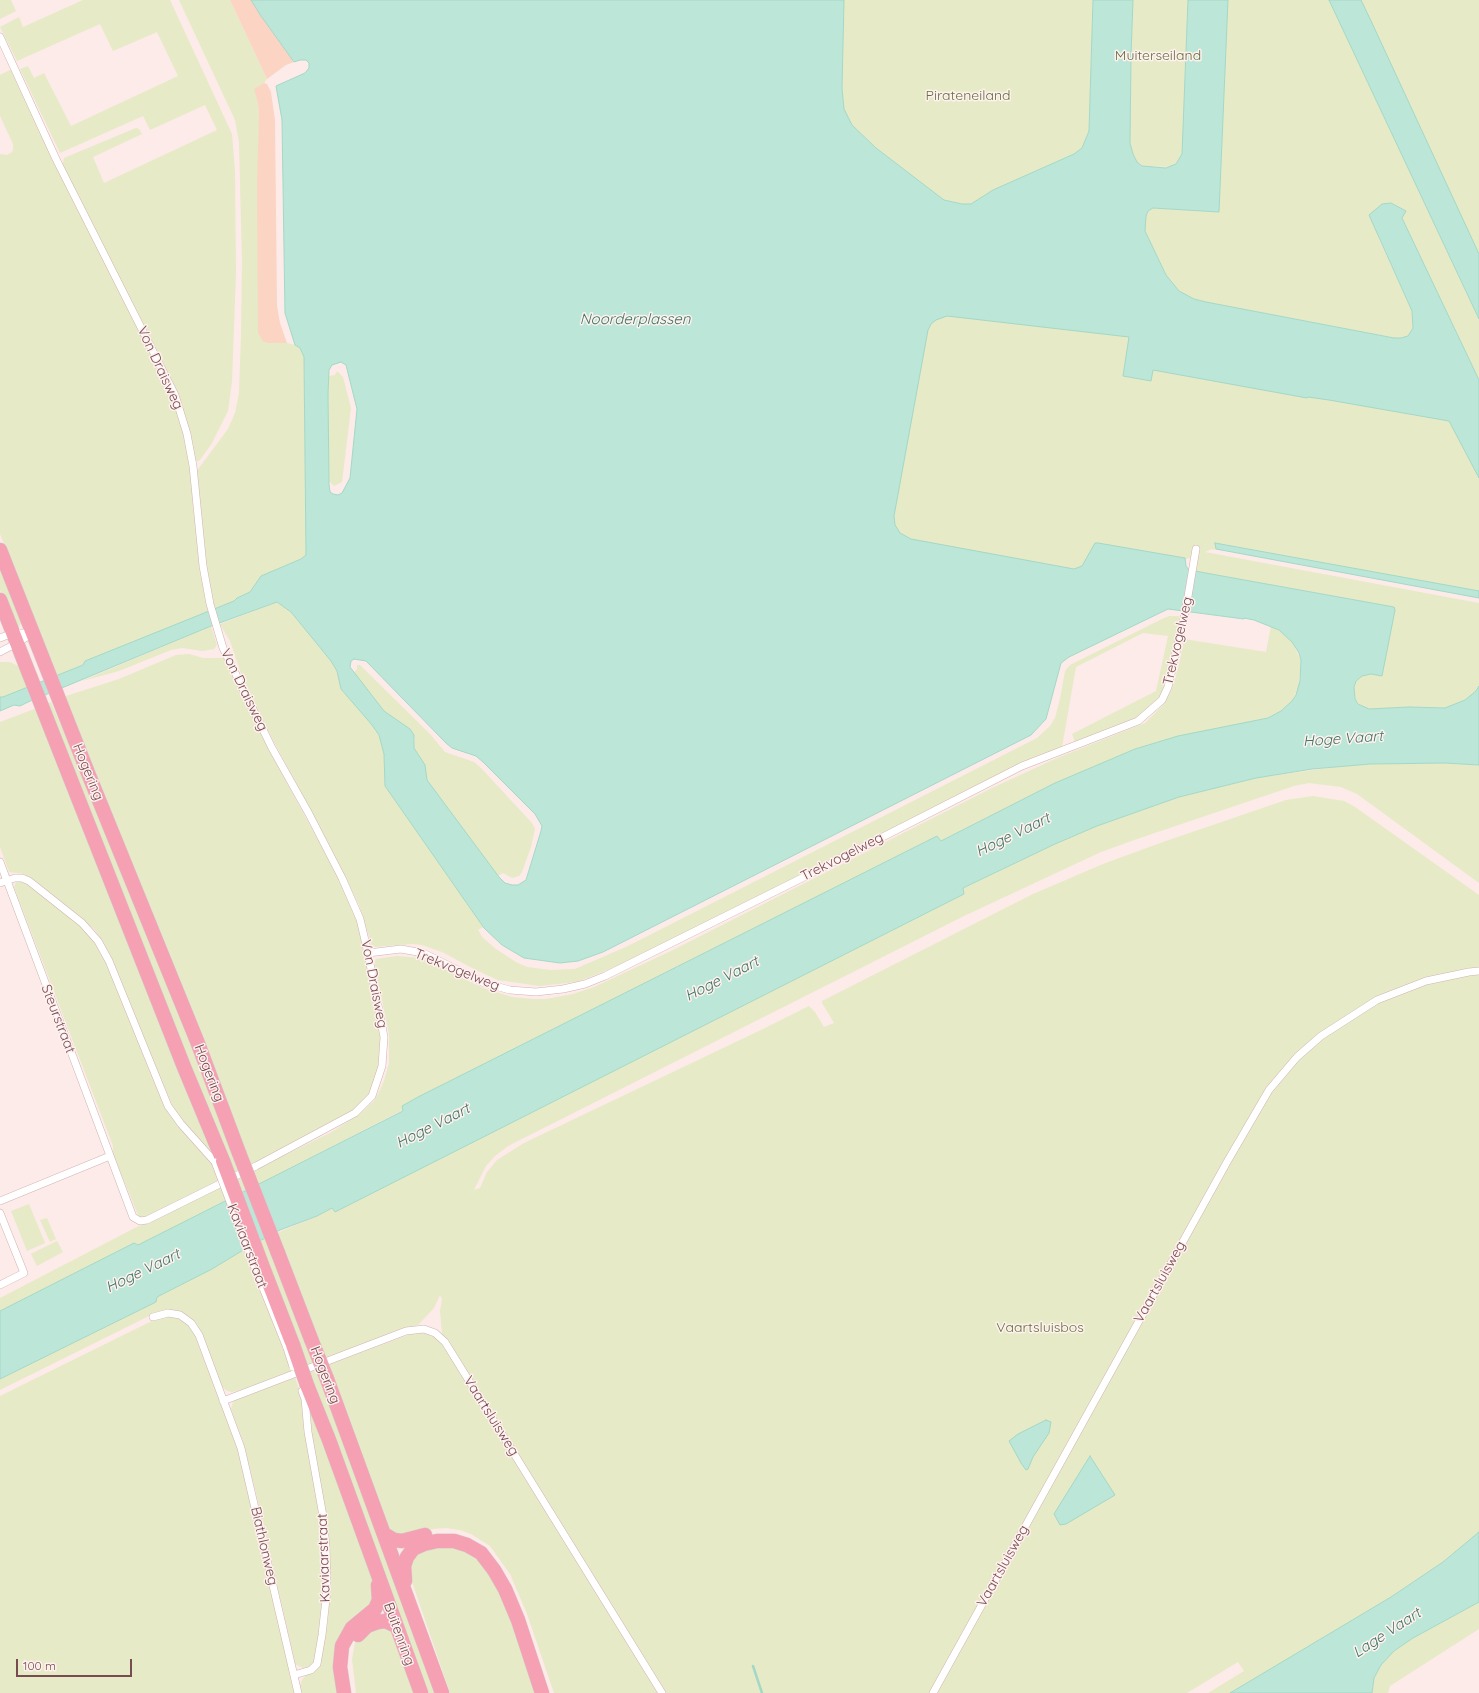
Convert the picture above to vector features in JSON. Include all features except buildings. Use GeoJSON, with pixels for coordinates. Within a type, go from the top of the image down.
{"type":"FeatureCollection","features":[{"type":"Feature","properties":{"kind":"highway","name":"Hogering"},"geometry":{"type":"LineString","coordinates":[[0,550],[194,1034],[326,1378],[407,1599]]}},
{"type":"Feature","properties":{"kind":"highway","name":"Hogering"},"geometry":{"type":"LineString","coordinates":[[0,600],[10,638],[29,675],[184,1067],[304,1386],[330,1440],[378,1575]]}},
{"type":"Feature","properties":{"kind":"highway"},"geometry":{"type":"LineString","coordinates":[[384,1534],[394,1540],[402,1541],[434,1532],[456,1533],[471,1537],[486,1547],[504,1568],[515,1591],[531,1632],[551,1693]]}},
{"type":"Feature","properties":{"kind":"highway"},"geometry":{"type":"LineString","coordinates":[[407,1599],[404,1566],[407,1557],[413,1549],[433,1541],[448,1540],[462,1543],[475,1549],[486,1559],[502,1582],[518,1620],[542,1693]]}},
{"type":"Feature","properties":{"kind":"highway"},"geometry":{"type":"LineString","coordinates":[[344,1693],[340,1667],[342,1646],[352,1628],[375,1609],[379,1600],[378,1575]]}},
{"type":"Feature","properties":{"kind":"highway","name":"Buitenring"},"geometry":{"type":"LineString","coordinates":[[378,1575],[421,1693]]}},
{"type":"Feature","properties":{"kind":"highway","name":"Buitenring"},"geometry":{"type":"LineString","coordinates":[[407,1599],[442,1693]]}},
{"type":"Feature","properties":{"kind":"highway"},"geometry":{"type":"LineString","coordinates":[[353,1693],[349,1659],[354,1640],[367,1626],[378,1622],[385,1621],[396,1626]]}},
{"type":"Feature","properties":{"kind":"street","name":"Von Draisweg"},"geometry":{"type":"LineString","coordinates":[[0,37],[56,159],[175,395],[187,434],[193,466],[203,566],[210,604],[228,661],[272,748],[309,814],[342,878],[360,919],[384,1037],[382,1066],[372,1096],[355,1113],[316,1135],[154,1217],[140,1221]]}},
{"type":"Feature","properties":{"kind":"street","name":"Trekvogelweg"},"geometry":{"type":"LineString","coordinates":[[368,953],[401,949],[423,953],[484,983],[510,990],[536,992],[563,989],[585,984],[606,976],[1022,766],[1138,721],[1162,700],[1168,687],[1192,575],[1196,549]]}},
{"type":"Feature","properties":{"kind":"street"},"geometry":{"type":"LineString","coordinates":[[10,638],[32,633]]}},
{"type":"Feature","properties":{"kind":"street"},"geometry":{"type":"LineString","coordinates":[[0,652],[10,638],[32,633]]}},
{"type":"Feature","properties":{"kind":"street","name":"Steurstraat"},"geometry":{"type":"LineString","coordinates":[[0,862],[4,882],[133,1217],[140,1221]]}},
{"type":"Feature","properties":{"kind":"street"},"geometry":{"type":"LineString","coordinates":[[4,882],[14,878],[22,878],[29,881],[82,923],[98,941],[109,961],[168,1106],[181,1124],[219,1162]]}},
{"type":"Feature","properties":{"kind":"street","name":"Vaartsluisweg"},"geometry":{"type":"LineString","coordinates":[[933,1693],[1227,1162],[1269,1090],[1297,1057],[1321,1036],[1378,1000],[1426,981],[1479,971]]}},
{"type":"Feature","properties":{"kind":"street"},"geometry":{"type":"LineString","coordinates":[[0,1201],[110,1156]]}},
{"type":"Feature","properties":{"kind":"street"},"geometry":{"type":"LineString","coordinates":[[0,1213],[24,1272],[0,1285]]}},
{"type":"Feature","properties":{"kind":"street","name":"Biathlonweg"},"geometry":{"type":"LineString","coordinates":[[153,1317],[162,1314],[180,1315],[191,1323],[198,1335],[243,1456],[298,1693]]}},
{"type":"Feature","properties":{"kind":"street","name":"Vaartsluisweg"},"geometry":{"type":"LineString","coordinates":[[223,1401],[406,1331],[424,1329],[435,1333],[445,1342],[662,1693]]}},
{"type":"Feature","properties":{"kind":"street","name":"Kaviaarstraat"},"geometry":{"type":"LineString","coordinates":[[294,1674],[311,1670],[317,1664],[327,1590],[326,1547],[323,1516],[307,1425],[304,1386]]}},
{"type":"Feature","properties":{"kind":"green space"},"geometry":{"type":"Polygon","coordinates":[[[0,0],[11,0],[16,11],[0,19],[0,0]]]}},
{"type":"Feature","properties":{"kind":"green space"},"geometry":{"type":"Polygon","coordinates":[[[83,0],[170,0],[232,134],[235,171],[236,272],[232,381],[228,411],[212,443],[198,461],[195,461],[177,394],[169,374],[62,166],[64,158],[136,128],[139,129],[142,134],[93,157],[104,183],[217,130],[205,105],[150,130],[143,116],[60,153],[20,69],[28,66],[34,78],[44,73],[71,126],[178,76],[157,32],[113,51],[100,24],[17,61],[0,27],[19,17],[23,27],[83,0]]]}},
{"type":"Feature","properties":{"kind":"green space"},"geometry":{"type":"Polygon","coordinates":[[[179,0],[230,0],[267,79],[255,89],[259,114],[258,333],[295,345],[300,348],[304,357],[306,555],[301,559],[261,576],[250,592],[215,609],[207,573],[196,472],[228,429],[235,413],[239,393],[242,262],[239,142],[235,120],[179,0]]]}},
{"type":"Feature","properties":{"kind":"green space","name":"Pirateneiland"},"geometry":{"type":"Polygon","coordinates":[[[844,0],[1093,0],[1089,131],[1082,148],[1074,154],[993,190],[971,204],[962,204],[944,200],[876,148],[852,125],[844,109],[842,88],[844,0]]]}},
{"type":"Feature","properties":{"kind":"green space","name":"Muiterseiland"},"geometry":{"type":"Polygon","coordinates":[[[1133,0],[1188,0],[1182,154],[1180,160],[1171,167],[1143,166],[1137,162],[1130,143],[1133,0]]]}},
{"type":"Feature","properties":{"kind":"green space"},"geometry":{"type":"Polygon","coordinates":[[[1228,0],[1329,0],[1479,319],[1479,380],[1402,218],[1405,211],[1391,203],[1382,204],[1379,239],[1412,311],[1413,328],[1408,336],[1394,338],[1194,299],[1179,291],[1166,275],[1145,231],[1146,216],[1148,211],[1153,208],[1219,212],[1228,0]]]}},
{"type":"Feature","properties":{"kind":"green space"},"geometry":{"type":"Polygon","coordinates":[[[1361,0],[1479,0],[1479,254],[1437,166],[1361,0]]]}},
{"type":"Feature","properties":{"kind":"green space"},"geometry":{"type":"Polygon","coordinates":[[[12,69],[172,397],[184,436],[190,467],[201,574],[208,612],[85,661],[83,665],[55,676],[0,534],[0,154],[7,155],[12,152],[13,144],[0,116],[0,75],[12,69]]]}},
{"type":"Feature","properties":{"kind":"green space"},"geometry":{"type":"Polygon","coordinates":[[[929,310],[1132,335],[1450,418],[1479,473],[1479,593],[1216,548],[1216,550],[1212,549],[1205,552],[1479,603],[1479,686],[1476,691],[1465,700],[1445,708],[1363,708],[1355,699],[1354,687],[1356,681],[1362,676],[1371,674],[1394,607],[1194,571],[1197,555],[1184,560],[1081,572],[886,537],[929,310]]]}},
{"type":"Feature","properties":{"kind":"green space"},"geometry":{"type":"Polygon","coordinates":[[[337,371],[343,377],[351,408],[342,482],[334,486],[329,481],[328,394],[329,376],[335,375],[337,371]]]}},
{"type":"Feature","properties":{"kind":"green space"},"geometry":{"type":"Polygon","coordinates":[[[0,566],[22,622],[19,627],[16,627],[12,621],[0,590],[0,566]]]}},
{"type":"Feature","properties":{"kind":"green space"},"geometry":{"type":"Polygon","coordinates":[[[277,602],[291,612],[331,661],[337,671],[341,689],[379,735],[384,754],[385,786],[483,927],[478,930],[483,938],[496,949],[516,962],[527,967],[550,970],[575,969],[628,946],[1037,738],[1050,726],[1055,718],[1065,671],[1070,665],[1169,616],[1179,616],[1180,619],[1165,687],[1160,697],[1149,709],[1137,718],[1075,742],[1072,734],[1156,691],[1168,636],[1143,633],[1076,667],[1062,747],[654,949],[577,982],[539,986],[498,980],[442,952],[422,945],[372,946],[359,905],[330,847],[247,691],[230,641],[220,624],[277,602]]]}},
{"type":"Feature","properties":{"kind":"green space"},"geometry":{"type":"Polygon","coordinates":[[[211,626],[217,645],[214,649],[203,651],[182,648],[171,650],[119,671],[82,681],[211,626]]]}},
{"type":"Feature","properties":{"kind":"green space"},"geometry":{"type":"Polygon","coordinates":[[[1271,626],[1285,634],[1292,642],[1301,660],[1299,687],[1292,701],[1281,711],[1268,718],[1254,722],[1161,741],[1135,749],[1055,783],[941,841],[937,836],[418,1097],[402,1106],[403,1110],[257,1185],[138,1245],[134,1243],[0,1311],[0,1298],[133,1229],[330,1133],[360,1114],[374,1101],[384,1081],[389,1063],[389,1034],[375,967],[376,959],[397,956],[421,958],[483,988],[512,997],[546,999],[573,994],[594,987],[671,951],[992,788],[1057,758],[1145,723],[1162,706],[1171,691],[1179,665],[1184,639],[1266,652],[1271,626]]]}},
{"type":"Feature","properties":{"kind":"green space"},"geometry":{"type":"Polygon","coordinates":[[[189,654],[203,658],[224,658],[288,785],[349,897],[363,941],[384,1054],[372,1090],[360,1105],[350,1113],[250,1167],[63,697],[119,679],[176,655],[189,654]]]}},
{"type":"Feature","properties":{"kind":"green space"},"geometry":{"type":"Polygon","coordinates":[[[0,662],[10,662],[20,667],[28,687],[3,698],[0,697],[0,662]]]}},
{"type":"Feature","properties":{"kind":"green space"},"geometry":{"type":"Polygon","coordinates":[[[357,665],[360,665],[430,734],[445,752],[474,762],[481,768],[532,823],[535,829],[531,847],[522,872],[519,876],[512,878],[503,873],[498,876],[427,780],[425,765],[414,748],[415,738],[410,729],[384,711],[354,673],[357,669],[357,665]]]}},
{"type":"Feature","properties":{"kind":"green space"},"geometry":{"type":"Polygon","coordinates":[[[51,702],[76,760],[242,1171],[233,1175],[45,705],[51,702]]]}},
{"type":"Feature","properties":{"kind":"green space"},"geometry":{"type":"Polygon","coordinates":[[[37,708],[219,1164],[175,1111],[109,953],[95,930],[34,880],[24,874],[9,872],[0,847],[0,722],[37,708]]]}},
{"type":"Feature","properties":{"kind":"green space","name":"Vaartsluisbos"},"geometry":{"type":"Polygon","coordinates":[[[1445,763],[1479,765],[1479,883],[1357,794],[1341,787],[1309,783],[1294,786],[1101,852],[964,916],[508,1146],[495,1156],[486,1166],[474,1190],[480,1188],[487,1172],[497,1160],[524,1143],[809,1006],[815,1012],[824,1027],[834,1023],[822,1001],[1033,894],[1103,864],[1286,800],[1313,796],[1344,801],[1355,807],[1479,895],[1479,1532],[1443,1562],[1391,1597],[1230,1693],[1208,1693],[1244,1671],[1238,1662],[1187,1693],[554,1693],[527,1614],[510,1574],[490,1546],[471,1534],[460,1530],[446,1528],[433,1529],[403,1537],[390,1530],[327,1365],[416,1332],[426,1333],[438,1339],[455,1363],[442,1334],[440,1311],[442,1299],[440,1295],[434,1308],[418,1325],[325,1359],[277,1233],[332,1208],[335,1212],[964,894],[963,888],[1055,844],[1097,826],[1179,797],[1256,778],[1334,767],[1370,764],[1445,763]]]}},
{"type":"Feature","properties":{"kind":"green space"},"geometry":{"type":"Polygon","coordinates":[[[23,881],[73,920],[93,938],[105,958],[163,1103],[181,1127],[213,1164],[219,1182],[147,1218],[140,1218],[138,1215],[113,1154],[113,1146],[14,887],[16,882],[23,881]]]}},
{"type":"Feature","properties":{"kind":"green space"},"geometry":{"type":"Polygon","coordinates":[[[29,1204],[45,1243],[27,1251],[11,1211],[29,1204]]]}},
{"type":"Feature","properties":{"kind":"green space"},"geometry":{"type":"Polygon","coordinates":[[[47,1218],[56,1239],[50,1242],[40,1220],[47,1218]]]}},
{"type":"Feature","properties":{"kind":"green space"},"geometry":{"type":"Polygon","coordinates":[[[268,1237],[316,1362],[306,1366],[259,1242],[268,1237]]]}},
{"type":"Feature","properties":{"kind":"green space"},"geometry":{"type":"Polygon","coordinates":[[[57,1241],[63,1252],[37,1266],[31,1254],[57,1241]]]}},
{"type":"Feature","properties":{"kind":"green space"},"geometry":{"type":"Polygon","coordinates":[[[245,1249],[292,1371],[241,1390],[232,1392],[227,1391],[222,1387],[197,1324],[190,1317],[172,1310],[153,1314],[0,1390],[0,1379],[156,1302],[157,1297],[212,1269],[245,1249]]]}},
{"type":"Feature","properties":{"kind":"green space"},"geometry":{"type":"Polygon","coordinates":[[[160,1317],[175,1317],[192,1328],[238,1448],[295,1693],[0,1693],[0,1396],[160,1317]]]}},
{"type":"Feature","properties":{"kind":"green space"},"geometry":{"type":"Polygon","coordinates":[[[318,1369],[437,1693],[426,1693],[309,1372],[318,1369]]]}},
{"type":"Feature","properties":{"kind":"green space"},"geometry":{"type":"Polygon","coordinates":[[[295,1377],[302,1398],[322,1526],[325,1584],[316,1660],[313,1666],[303,1668],[295,1664],[256,1493],[243,1442],[231,1409],[233,1402],[238,1398],[295,1377]]]}},
{"type":"Feature","properties":{"kind":"green space"},"geometry":{"type":"Polygon","coordinates":[[[307,1394],[374,1580],[376,1599],[347,1628],[342,1693],[301,1693],[300,1686],[305,1676],[320,1666],[328,1618],[331,1580],[327,1522],[309,1420],[307,1394]]]}},
{"type":"Feature","properties":{"kind":"green space"},"geometry":{"type":"Polygon","coordinates":[[[456,1543],[490,1566],[540,1693],[450,1693],[409,1573],[412,1556],[417,1551],[456,1543]]]}},
{"type":"Feature","properties":{"kind":"green space"},"geometry":{"type":"Polygon","coordinates":[[[1479,1602],[1479,1629],[1390,1686],[1388,1693],[1372,1693],[1374,1678],[1381,1665],[1394,1651],[1413,1638],[1479,1602]]]}},
{"type":"Feature","properties":{"kind":"green space"},"geometry":{"type":"Polygon","coordinates":[[[391,1627],[417,1693],[356,1693],[352,1659],[355,1643],[358,1638],[371,1628],[391,1627]]]}},
{"type":"Feature","properties":{"kind":"sand"},"geometry":{"type":"Polygon","coordinates":[[[230,0],[251,0],[294,62],[286,65],[267,79],[230,0]]]}},
{"type":"Feature","properties":{"kind":"sand"},"geometry":{"type":"Polygon","coordinates":[[[264,83],[267,84],[271,92],[275,120],[277,306],[280,323],[287,343],[268,343],[263,341],[258,333],[257,185],[259,114],[254,89],[264,83]]]}},
{"type":"Feature","properties":{"kind":"water","name":"Noorderplassen"},"geometry":{"type":"Polygon","coordinates":[[[251,0],[844,0],[842,88],[844,109],[852,125],[876,148],[944,200],[962,204],[971,204],[993,190],[1074,154],[1082,148],[1089,131],[1093,0],[1133,0],[1130,143],[1137,162],[1142,166],[1166,168],[1176,164],[1182,154],[1188,0],[1228,0],[1219,212],[1153,208],[1148,211],[1146,216],[1145,231],[1166,275],[1179,291],[1194,299],[1394,338],[1401,338],[1408,336],[1413,328],[1412,311],[1369,215],[1382,204],[1391,203],[1406,211],[1402,218],[1479,380],[1479,478],[1449,421],[1329,400],[1307,398],[1153,370],[1151,381],[1123,376],[1129,337],[947,316],[936,320],[931,324],[928,330],[894,516],[895,525],[900,533],[911,539],[1074,569],[1082,566],[1095,543],[1098,543],[1185,558],[1186,566],[1189,570],[1394,607],[1395,610],[1382,676],[1371,674],[1362,676],[1356,681],[1354,687],[1355,699],[1358,704],[1369,709],[1409,707],[1445,708],[1465,700],[1476,691],[1479,686],[1479,765],[1445,763],[1370,764],[1312,769],[1256,778],[1179,797],[1097,826],[1055,844],[963,888],[964,894],[335,1212],[332,1208],[317,1216],[280,1230],[212,1269],[157,1297],[156,1302],[0,1379],[0,1311],[134,1243],[138,1245],[403,1111],[402,1106],[418,1097],[937,836],[941,841],[1055,783],[1135,749],[1178,736],[1268,718],[1281,711],[1292,701],[1296,695],[1300,681],[1301,660],[1299,653],[1292,642],[1279,630],[1254,620],[1244,618],[1168,609],[1069,657],[1061,663],[1046,719],[1031,735],[603,952],[578,961],[560,963],[524,958],[502,945],[484,928],[385,786],[384,754],[379,735],[341,689],[337,671],[331,661],[291,612],[277,602],[211,626],[20,706],[14,705],[0,711],[0,697],[83,665],[85,661],[234,601],[250,592],[261,576],[301,559],[306,555],[304,357],[300,348],[295,345],[285,313],[282,120],[276,86],[305,73],[309,68],[309,63],[306,60],[294,62],[251,0]],[[341,362],[332,365],[329,370],[328,394],[329,484],[330,492],[338,495],[342,493],[350,478],[357,409],[346,365],[341,362]],[[354,659],[351,661],[350,667],[384,711],[410,729],[414,735],[414,748],[425,765],[427,780],[499,877],[505,883],[512,885],[518,885],[526,880],[542,826],[535,814],[476,756],[452,748],[446,743],[366,661],[354,659]]]}},
{"type":"Feature","properties":{"kind":"water"},"geometry":{"type":"Polygon","coordinates":[[[1329,0],[1361,0],[1372,23],[1479,254],[1479,319],[1329,0]]]}},
{"type":"Feature","properties":{"kind":"water"},"geometry":{"type":"Polygon","coordinates":[[[1215,543],[1479,591],[1479,598],[1216,549],[1215,543]]]}},
{"type":"Feature","properties":{"kind":"water"},"geometry":{"type":"Polygon","coordinates":[[[1046,1420],[1051,1422],[1049,1433],[1026,1470],[1009,1441],[1018,1434],[1046,1420]]]}},
{"type":"Feature","properties":{"kind":"water"},"geometry":{"type":"Polygon","coordinates":[[[1090,1456],[1115,1495],[1066,1524],[1060,1525],[1054,1514],[1090,1456]]]}},
{"type":"Feature","properties":{"kind":"water","name":"Lage Vaart"},"geometry":{"type":"Polygon","coordinates":[[[1479,1532],[1479,1602],[1413,1638],[1394,1651],[1381,1665],[1374,1678],[1372,1693],[1230,1693],[1391,1597],[1443,1562],[1479,1532]]]}},
{"type":"Feature","properties":{"kind":"waterway"},"geometry":{"type":"LineString","coordinates":[[753,1666],[762,1693]]}},
{"type":"Feature","properties":{"kind":"water label","name":"Hoge Vaart"},"geometry":{"type":"Point","coordinates":[1343,739]}},
{"type":"Feature","properties":{"kind":"water label","name":"Hoge Vaart"},"geometry":{"type":"Point","coordinates":[1013,835]}},
{"type":"Feature","properties":{"kind":"water label","name":"Hoge Vaart"},"geometry":{"type":"Point","coordinates":[722,979]}},
{"type":"Feature","properties":{"kind":"water label","name":"Hoge Vaart"},"geometry":{"type":"Point","coordinates":[433,1126]}},
{"type":"Feature","properties":{"kind":"water label","name":"Hoge Vaart"},"geometry":{"type":"Point","coordinates":[143,1271]}}]}
